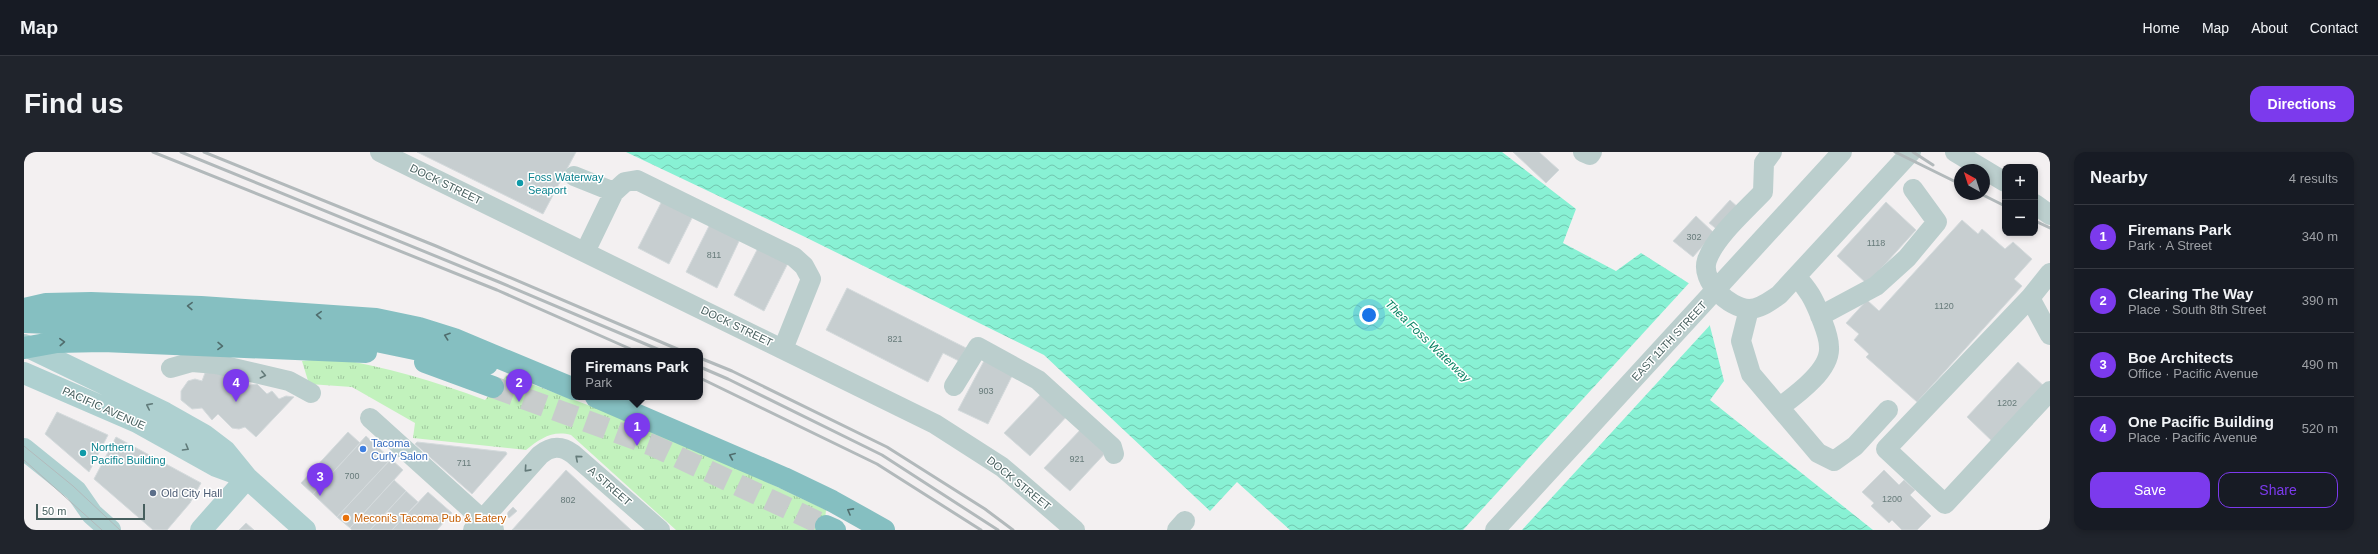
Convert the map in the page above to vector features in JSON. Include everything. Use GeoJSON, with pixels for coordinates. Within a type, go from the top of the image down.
{"type":"FeatureCollection","features":[{"type":"Feature","properties":{"kind":"highway"},"geometry":{"type":"LineString","coordinates":[[24,310],[46,304],[91,302],[201,307],[360,318],[419,328],[483,351],[564,385]]}},
{"type":"Feature","properties":{"kind":"highway"},"geometry":{"type":"LineString","coordinates":[[24,310],[285,327],[357,337],[469,359],[564,385]]}},
{"type":"Feature","properties":{"kind":"highway"},"geometry":{"type":"LineString","coordinates":[[24,322],[241,331],[323,340],[423,361],[493,387]]}},
{"type":"Feature","properties":{"kind":"highway"},"geometry":{"type":"LineString","coordinates":[[24,346],[57,342],[103,341],[307,348],[384,353]]}},
{"type":"Feature","properties":{"kind":"highway"},"geometry":{"type":"LineString","coordinates":[[603,400],[804,488],[884,530]]}},
{"type":"Feature","properties":{"kind":"main road","name":"PACIFIC AVENUE"},"geometry":{"type":"LineString","coordinates":[[24,346],[165,413],[204,435],[225,451],[247,478],[305,530]]}},
{"type":"Feature","properties":{"kind":"main road","name":"PACIFIC AVENUE"},"geometry":{"type":"LineString","coordinates":[[24,373],[137,422],[216,466],[247,478]]}},
{"type":"Feature","properties":{"kind":"main road"},"geometry":{"type":"LineString","coordinates":[[24,449],[76,491],[92,514],[110,530]]}},
{"type":"Feature","properties":{"kind":"main road"},"geometry":{"type":"LineString","coordinates":[[29,468],[65,501],[92,514]]}},
{"type":"Feature","properties":{"kind":"main road"},"geometry":{"type":"LineString","coordinates":[[201,530],[247,478]]}},
{"type":"Feature","properties":{"kind":"street","name":"DOCK STREET"},"geometry":{"type":"LineString","coordinates":[[380,152],[936,424],[977,449],[1027,487],[1075,530]]}},
{"type":"Feature","properties":{"kind":"street"},"geometry":{"type":"LineString","coordinates":[[1583,152],[1590,155],[1592,152]]}},
{"type":"Feature","properties":{"kind":"street"},"geometry":{"type":"LineString","coordinates":[[1772,152],[1764,163],[1763,192],[1719,240],[1707,261],[1707,271],[1713,285],[1731,304],[1749,309],[1766,304],[1779,295],[1911,152]]}},
{"type":"Feature","properties":{"kind":"street","name":"EAST 11TH STREET"},"geometry":{"type":"LineString","coordinates":[[1495,530],[1842,152]]}},
{"type":"Feature","properties":{"kind":"street"},"geometry":{"type":"LineString","coordinates":[[1955,152],[2002,180]]}},
{"type":"Feature","properties":{"kind":"street"},"geometry":{"type":"LineString","coordinates":[[574,176],[614,192]]}},
{"type":"Feature","properties":{"kind":"street"},"geometry":{"type":"LineString","coordinates":[[585,252],[614,192],[625,182],[637,180],[798,260],[804,266],[811,279],[783,349]]}},
{"type":"Feature","properties":{"kind":"street"},"geometry":{"type":"LineString","coordinates":[[1820,316],[1876,286],[1907,258],[1937,222],[1913,189]]}},
{"type":"Feature","properties":{"kind":"street"},"geometry":{"type":"LineString","coordinates":[[2038,206],[2050,215]]}},
{"type":"Feature","properties":{"kind":"street"},"geometry":{"type":"LineString","coordinates":[[2050,273],[2030,298],[1886,449],[1946,504],[2050,391]]}},
{"type":"Feature","properties":{"kind":"street"},"geometry":{"type":"LineString","coordinates":[[1780,407],[1799,393],[1827,359],[1830,349],[1820,316],[1810,293],[1796,277]]}},
{"type":"Feature","properties":{"kind":"street"},"geometry":{"type":"LineString","coordinates":[[2030,298],[2050,335]]}},
{"type":"Feature","properties":{"kind":"street"},"geometry":{"type":"LineString","coordinates":[[1749,309],[1741,341],[1751,374],[1818,453],[1834,461],[1855,446],[1888,410]]}},
{"type":"Feature","properties":{"kind":"street"},"geometry":{"type":"LineString","coordinates":[[954,386],[978,347],[1038,380],[1107,442],[1112,447],[1114,454]]}},
{"type":"Feature","properties":{"kind":"street"},"geometry":{"type":"LineString","coordinates":[[171,368],[192,362],[216,364],[290,381],[311,393]]}},
{"type":"Feature","properties":{"kind":"street"},"geometry":{"type":"LineString","coordinates":[[370,418],[483,527]]}},
{"type":"Feature","properties":{"kind":"street","name":"A STREET"},"geometry":{"type":"LineString","coordinates":[[483,527],[540,455],[557,447],[573,454],[660,530]]}},
{"type":"Feature","properties":{"kind":"green space"},"geometry":{"type":"Polygon","coordinates":[[[332,358],[372,366],[410,375],[485,400],[507,375],[663,433],[826,510],[824,530],[676,530],[571,435],[558,434],[547,436],[526,450],[413,438],[415,423],[352,387],[309,384],[302,361],[332,358]]]}},
{"type":"Feature","properties":{"kind":"water","name":"Thea Foss Waterway"},"geometry":{"type":"Polygon","coordinates":[[[626,152],[1502,152],[1576,209],[1563,243],[1616,271],[1641,253],[1701,291],[1724,381],[1710,400],[1873,530],[1290,530],[1237,482],[1210,511],[1044,355],[803,236],[626,152]]]}},
{"type":"Feature","properties":{"kind":"pier"},"geometry":{"type":"Polygon","coordinates":[[[1690,282],[1703,290],[1712,323],[1522,530],[1463,530],[1690,282]]]}},
{"type":"Feature","properties":{"kind":"building","name":"Foss Waterway Seaport"},"geometry":{"type":"Polygon","coordinates":[[[417,152],[576,152],[543,214],[417,152]]]}},
{"type":"Feature","properties":{"kind":"building"},"geometry":{"type":"Polygon","coordinates":[[[1513,152],[1539,152],[1559,170],[1546,183],[1513,152]]]}},
{"type":"Feature","properties":{"kind":"building"},"geometry":{"type":"Polygon","coordinates":[[[663,199],[694,214],[669,264],[638,248],[663,199]]]}},
{"type":"Feature","properties":{"kind":"building"},"geometry":{"type":"Polygon","coordinates":[[[1730,200],[1740,209],[1719,231],[1709,223],[1730,200]]]}},
{"type":"Feature","properties":{"kind":"building"},"geometry":{"type":"Polygon","coordinates":[[[1886,202],[1916,230],[1867,284],[1837,256],[1886,202]]]}},
{"type":"Feature","properties":{"kind":"building"},"geometry":{"type":"Polygon","coordinates":[[[1696,216],[1714,233],[1693,257],[1673,241],[1696,216]]]}},
{"type":"Feature","properties":{"kind":"building"},"geometry":{"type":"Polygon","coordinates":[[[1962,220],[1978,234],[1982,229],[2005,249],[2013,242],[2032,259],[2014,279],[2022,286],[1917,402],[1866,357],[1869,354],[1854,340],[1859,334],[1846,323],[1867,300],[1879,311],[1962,220]]]}},
{"type":"Feature","properties":{"kind":"building"},"geometry":{"type":"Polygon","coordinates":[[[711,222],[741,237],[717,288],[686,272],[711,222]]]}},
{"type":"Feature","properties":{"kind":"building"},"geometry":{"type":"Polygon","coordinates":[[[759,246],[789,261],[764,311],[734,295],[759,246]]]}},
{"type":"Feature","properties":{"kind":"building"},"geometry":{"type":"Polygon","coordinates":[[[847,288],[966,348],[959,361],[943,353],[928,382],[826,330],[847,288]]]}},
{"type":"Feature","properties":{"kind":"building"},"geometry":{"type":"Polygon","coordinates":[[[985,359],[1014,372],[988,424],[958,410],[985,359]]]}},
{"type":"Feature","properties":{"kind":"building"},"geometry":{"type":"Polygon","coordinates":[[[2018,362],[2047,389],[1995,444],[1967,417],[2018,362]]]}},
{"type":"Feature","properties":{"kind":"building"},"geometry":{"type":"Polygon","coordinates":[[[227,370],[243,386],[257,384],[267,394],[272,391],[279,399],[286,396],[294,397],[256,437],[245,427],[239,429],[232,428],[218,414],[212,420],[202,408],[192,409],[181,400],[181,391],[188,381],[195,379],[202,381],[205,373],[227,370]]]}},
{"type":"Feature","properties":{"kind":"building"},"geometry":{"type":"Polygon","coordinates":[[[1043,392],[1069,414],[1030,456],[1004,433],[1043,392]]]}},
{"type":"Feature","properties":{"kind":"building","name":"Northern Pacific Building"},"geometry":{"type":"Polygon","coordinates":[[[57,412],[108,435],[89,472],[45,434],[57,412]]]}},
{"type":"Feature","properties":{"kind":"building"},"geometry":{"type":"Polygon","coordinates":[[[1083,427],[1109,449],[1070,491],[1044,468],[1083,427]]]}},
{"type":"Feature","properties":{"kind":"building"},"geometry":{"type":"Polygon","coordinates":[[[348,432],[360,443],[313,494],[301,483],[348,432]]]}},
{"type":"Feature","properties":{"kind":"building"},"geometry":{"type":"Polygon","coordinates":[[[366,436],[391,459],[337,517],[313,494],[366,436]]]}},
{"type":"Feature","properties":{"kind":"building","name":"Old City Hall"},"geometry":{"type":"Polygon","coordinates":[[[116,437],[201,483],[190,503],[167,530],[153,530],[94,479],[116,437]]]}},
{"type":"Feature","properties":{"kind":"building"},"geometry":{"type":"Polygon","coordinates":[[[417,442],[506,452],[507,454],[472,494],[415,444],[417,442]]]}},
{"type":"Feature","properties":{"kind":"building"},"geometry":{"type":"Polygon","coordinates":[[[391,459],[403,470],[350,528],[337,517],[391,459]]]}},
{"type":"Feature","properties":{"kind":"building"},"geometry":{"type":"Polygon","coordinates":[[[566,470],[631,530],[512,530],[566,470]]]}},
{"type":"Feature","properties":{"kind":"building"},"geometry":{"type":"Polygon","coordinates":[[[1884,470],[1899,485],[1904,480],[1915,490],[1910,495],[1931,516],[1917,530],[1902,530],[1892,520],[1889,523],[1871,506],[1874,503],[1862,492],[1884,470]]]}},
{"type":"Feature","properties":{"kind":"building"},"geometry":{"type":"Polygon","coordinates":[[[394,480],[406,491],[370,530],[352,530],[350,528],[394,480]]]}},
{"type":"Feature","properties":{"kind":"building"},"geometry":{"type":"Polygon","coordinates":[[[406,491],[418,502],[392,530],[370,530],[406,491]]]}},
{"type":"Feature","properties":{"kind":"building"},"geometry":{"type":"Polygon","coordinates":[[[428,492],[452,513],[437,530],[392,530],[428,492]]]}},
{"type":"Feature","properties":{"kind":"building"},"geometry":{"type":"Polygon","coordinates":[[[513,507],[517,511],[509,518],[507,516],[508,512],[513,507]]]}},
{"type":"Feature","properties":{"kind":"building"},"geometry":{"type":"Polygon","coordinates":[[[246,523],[254,530],[239,530],[246,523]]]}},
{"type":"Feature","properties":{"kind":"tunnel"},"geometry":{"type":"LineString","coordinates":[[493,387],[652,445],[826,526]]}},
{"type":"Feature","properties":{"kind":"tram line"},"geometry":{"type":"LineString","coordinates":[[24,446],[73,486],[120,530]]}},
{"type":"Feature","properties":{"kind":"tram line"},"geometry":{"type":"LineString","coordinates":[[24,460],[102,530]]}},
{"type":"Feature","properties":{"kind":"railway"},"geometry":{"type":"LineString","coordinates":[[153,152],[497,290],[628,348]]}},
{"type":"Feature","properties":{"kind":"railway"},"geometry":{"type":"LineString","coordinates":[[181,152],[499,282],[655,348]]}},
{"type":"Feature","properties":{"kind":"railway"},"geometry":{"type":"LineString","coordinates":[[204,152],[436,246],[675,348]]}},
{"type":"Feature","properties":{"kind":"railway"},"geometry":{"type":"LineString","coordinates":[[1895,152],[1954,181]]}},
{"type":"Feature","properties":{"kind":"railway"},"geometry":{"type":"LineString","coordinates":[[1913,152],[1933,165]]}},
{"type":"Feature","properties":{"kind":"railway"},"geometry":{"type":"LineString","coordinates":[[1990,198],[2002,204]]}},
{"type":"Feature","properties":{"kind":"railway"},"geometry":{"type":"LineString","coordinates":[[2038,222],[2050,228]]}},
{"type":"Feature","properties":{"kind":"railway"},"geometry":{"type":"LineString","coordinates":[[703,359],[732,371],[887,447],[985,509],[1013,530]]}},
{"type":"Feature","properties":{"kind":"railway"},"geometry":{"type":"LineString","coordinates":[[703,368],[728,379],[882,455],[998,530]]}},
{"type":"Feature","properties":{"kind":"railway"},"geometry":{"type":"LineString","coordinates":[[703,379],[877,464],[981,530]]}},
{"type":"Feature","properties":{"kind":"place","name":"Foss Waterway Seaport"},"geometry":{"type":"Point","coordinates":[520,183]}},
{"type":"Feature","properties":{"kind":"place","name":"One Pacific Building"},"geometry":{"type":"Point","coordinates":[236,402]}},
{"type":"Feature","properties":{"kind":"place","name":"Clearing The Way"},"geometry":{"type":"Point","coordinates":[519,402]}},
{"type":"Feature","properties":{"kind":"place","name":"Firemans Park"},"geometry":{"type":"Point","coordinates":[637,446]}},
{"type":"Feature","properties":{"kind":"place","name":"Tacoma Curly Salon"},"geometry":{"type":"Point","coordinates":[363,449]}},
{"type":"Feature","properties":{"kind":"place","name":"Northern Pacific Building"},"geometry":{"type":"Point","coordinates":[83,453]}},
{"type":"Feature","properties":{"kind":"place","name":"Old City Hall"},"geometry":{"type":"Point","coordinates":[153,493]}},
{"type":"Feature","properties":{"kind":"place","name":"Boe Architects"},"geometry":{"type":"Point","coordinates":[320,496]}},
{"type":"Feature","properties":{"kind":"place","name":"Meconi's Tacoma Pub & Eatery"},"geometry":{"type":"Point","coordinates":[346,518]}}]}
